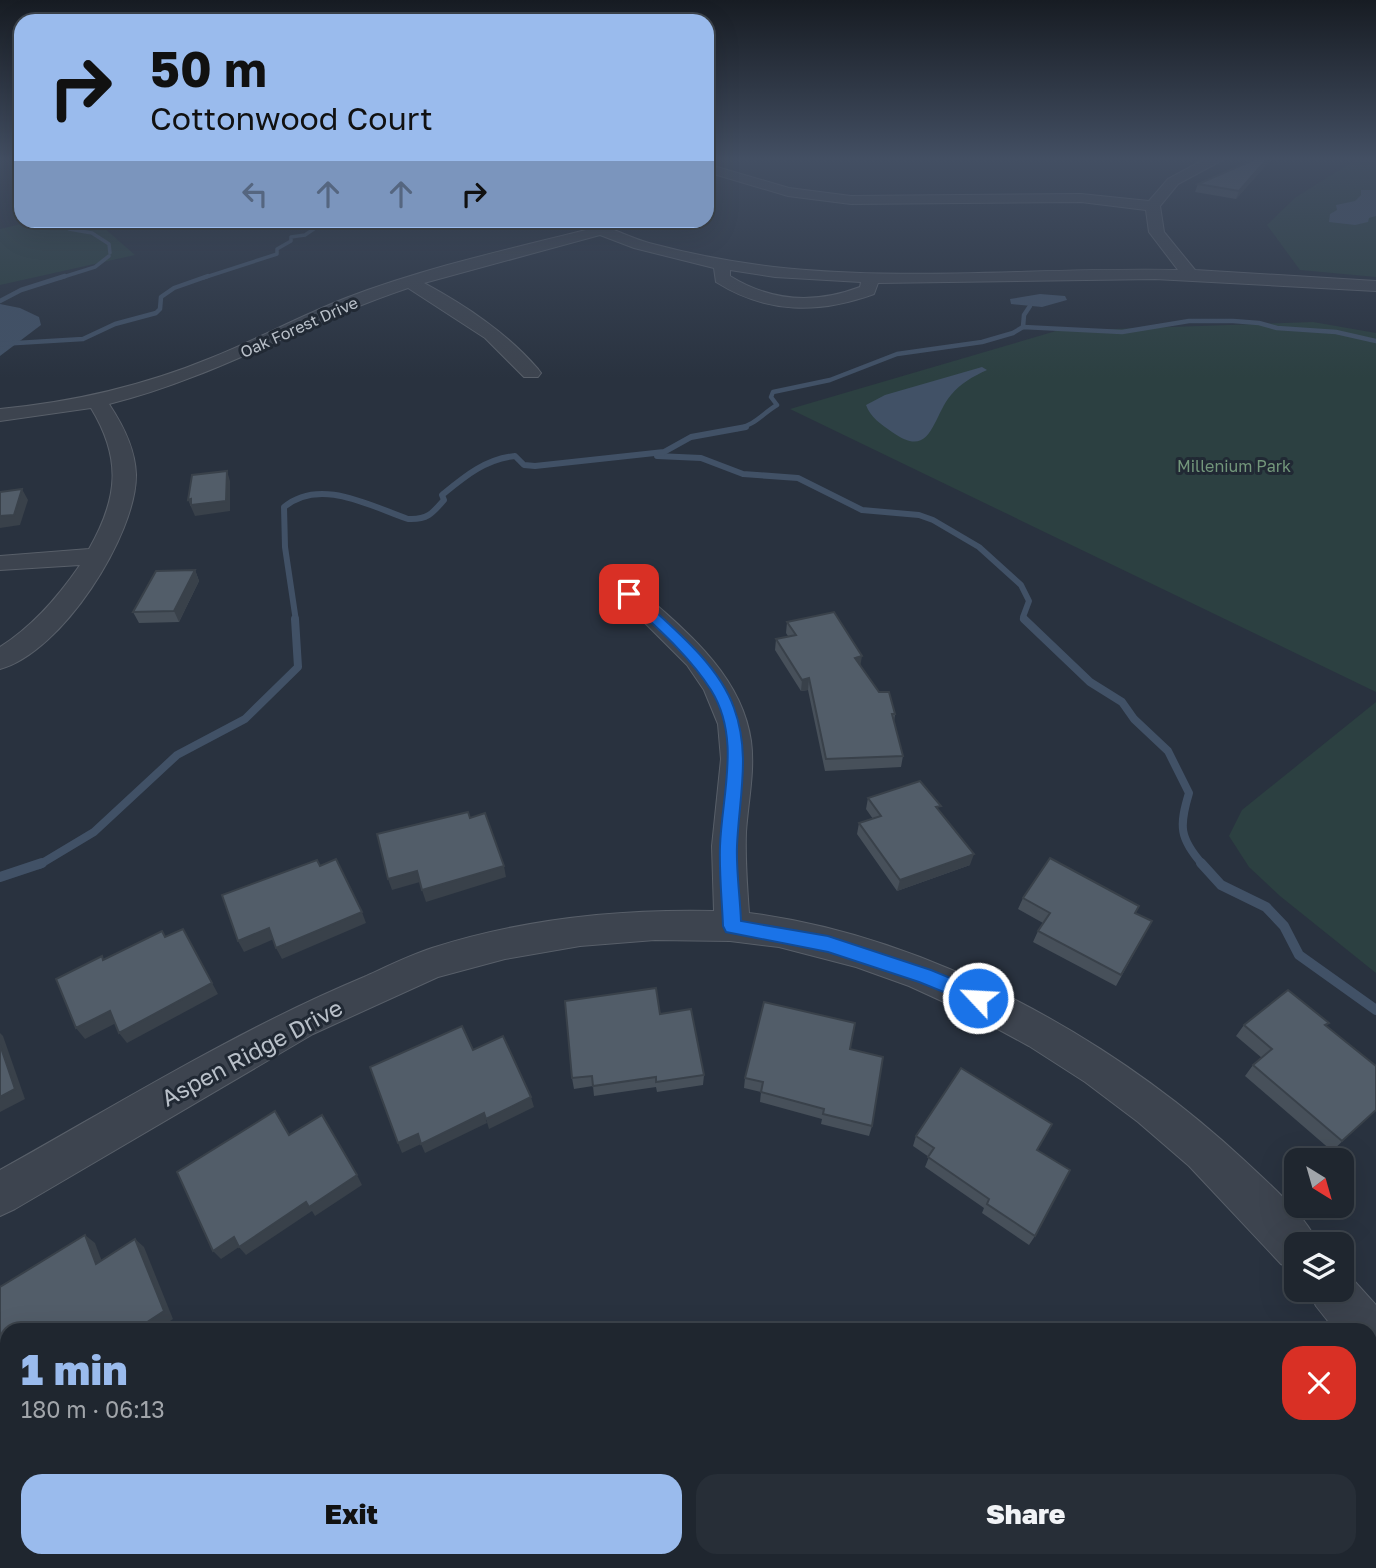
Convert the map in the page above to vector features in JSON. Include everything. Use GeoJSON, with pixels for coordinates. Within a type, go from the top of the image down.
{"type":"FeatureCollection","features":[{"type":"Feature","properties":{"kind":"street","name":"Oak Forest Drive"},"geometry":{"type":"LineString","coordinates":[[0,415],[98,402],[168,382],[350,303],[410,282],[596,231]]}},
{"type":"Feature","properties":{"kind":"street"},"geometry":{"type":"LineString","coordinates":[[598,231],[642,246],[722,264],[797,274],[870,278],[1189,274],[1376,286]]}},
{"type":"Feature","properties":{"kind":"street"},"geometry":{"type":"LineString","coordinates":[[1157,231],[1189,274]]}},
{"type":"Feature","properties":{"kind":"street"},"geometry":{"type":"LineString","coordinates":[[722,264],[722,278],[739,290],[758,299],[787,303],[814,304],[845,300],[868,290],[870,278]]}},
{"type":"Feature","properties":{"kind":"street"},"geometry":{"type":"LineString","coordinates":[[410,282],[442,300],[520,357],[531,373]]}},
{"type":"Feature","properties":{"kind":"street"},"geometry":{"type":"LineString","coordinates":[[0,660],[38,634],[72,595],[97,556],[119,511],[125,477],[115,428],[98,402]]}},
{"type":"Feature","properties":{"kind":"street"},"geometry":{"type":"LineString","coordinates":[[0,563],[97,556]]}},
{"type":"Feature","properties":{"kind":"street"},"geometry":{"type":"LineString","coordinates":[[629,594],[692,654],[718,690],[727,708],[738,761],[729,846],[732,926]]}},
{"type":"Feature","properties":{"kind":"street","name":"Aspen Ridge Drive"},"geometry":{"type":"LineString","coordinates":[[0,1194],[302,1021],[431,964],[528,939],[622,928],[732,926],[828,944],[888,962],[985,1001],[1064,1044],[1111,1075],[1194,1143],[1284,1233]]}},
{"type":"Feature","properties":{"kind":"street"},"geometry":{"type":"LineString","coordinates":[[1342,1302],[1360,1323]]}},
{"type":"Feature","properties":{"kind":"green space"},"geometry":{"type":"Polygon","coordinates":[[[0,231],[108,231],[135,255],[0,285],[0,231]]]}},
{"type":"Feature","properties":{"kind":"green space"},"geometry":{"type":"Polygon","coordinates":[[[1272,231],[1376,231],[1376,277],[1300,270],[1272,231]]]}},
{"type":"Feature","properties":{"kind":"green space","name":"Millenium Park"},"geometry":{"type":"Polygon","coordinates":[[[1313,322],[1376,333],[1376,692],[790,409],[1056,331],[1313,322]]]}},
{"type":"Feature","properties":{"kind":"green space"},"geometry":{"type":"Polygon","coordinates":[[[1376,702],[1376,973],[1280,896],[1249,867],[1229,836],[1242,810],[1376,702]]]}},
{"type":"Feature","properties":{"kind":"water"},"geometry":{"type":"Polygon","coordinates":[[[1040,294],[1065,296],[1067,300],[1042,307],[1011,304],[1010,299],[1040,294]]]}},
{"type":"Feature","properties":{"kind":"water"},"geometry":{"type":"Polygon","coordinates":[[[0,304],[20,308],[39,317],[41,325],[0,356],[0,304]]]}},
{"type":"Feature","properties":{"kind":"water"},"geometry":{"type":"Polygon","coordinates":[[[982,367],[987,370],[955,391],[929,433],[915,442],[905,440],[884,427],[873,417],[866,405],[885,395],[982,367]]]}},
{"type":"Feature","properties":{"kind":"building"},"geometry":{"type":"Polygon","coordinates":[[[227,471],[226,501],[191,505],[191,499],[188,500],[192,475],[227,471]]]}},
{"type":"Feature","properties":{"kind":"building"},"geometry":{"type":"Polygon","coordinates":[[[22,489],[14,515],[0,516],[0,492],[22,489]]]}},
{"type":"Feature","properties":{"kind":"building"},"geometry":{"type":"Polygon","coordinates":[[[195,570],[174,611],[133,612],[156,571],[195,570]]]}},
{"type":"Feature","properties":{"kind":"building"},"geometry":{"type":"Polygon","coordinates":[[[834,612],[862,656],[855,658],[879,692],[889,692],[903,756],[826,759],[809,678],[802,680],[776,639],[796,635],[787,622],[834,612]]]}},
{"type":"Feature","properties":{"kind":"building"},"geometry":{"type":"Polygon","coordinates":[[[920,781],[941,806],[936,807],[974,854],[900,880],[859,823],[881,816],[868,798],[920,781]]]}},
{"type":"Feature","properties":{"kind":"building"},"geometry":{"type":"Polygon","coordinates":[[[468,812],[470,818],[485,813],[504,866],[422,890],[417,871],[388,879],[377,834],[468,812]]]}},
{"type":"Feature","properties":{"kind":"building"},"geometry":{"type":"Polygon","coordinates":[[[1050,858],[1139,906],[1135,913],[1152,921],[1121,975],[1038,931],[1050,913],[1023,898],[1050,858]]]}},
{"type":"Feature","properties":{"kind":"building"},"geometry":{"type":"Polygon","coordinates":[[[336,859],[362,912],[276,948],[269,928],[238,941],[222,895],[317,860],[320,866],[336,859]]]}},
{"type":"Feature","properties":{"kind":"building"},"geometry":{"type":"Polygon","coordinates":[[[183,929],[212,983],[119,1033],[110,1011],[76,1028],[56,979],[162,931],[165,937],[183,929]]]}},
{"type":"Feature","properties":{"kind":"building"},"geometry":{"type":"Polygon","coordinates":[[[656,988],[660,1014],[691,1009],[704,1075],[656,1082],[656,1077],[593,1086],[592,1076],[572,1078],[565,1001],[656,988]]]}},
{"type":"Feature","properties":{"kind":"building"},"geometry":{"type":"Polygon","coordinates":[[[1288,990],[1329,1023],[1325,1025],[1376,1066],[1376,1110],[1342,1141],[1253,1065],[1272,1049],[1244,1025],[1288,990]]]}},
{"type":"Feature","properties":{"kind":"building"},"geometry":{"type":"Polygon","coordinates":[[[764,1002],[855,1023],[850,1049],[883,1057],[872,1126],[823,1114],[824,1109],[761,1092],[763,1082],[745,1078],[764,1002]]]}},
{"type":"Feature","properties":{"kind":"building"},"geometry":{"type":"Polygon","coordinates":[[[462,1026],[473,1050],[503,1036],[531,1097],[486,1119],[484,1113],[421,1144],[418,1134],[398,1143],[370,1067],[462,1026]]]}},
{"type":"Feature","properties":{"kind":"building"},"geometry":{"type":"Polygon","coordinates":[[[0,1045],[15,1089],[0,1097],[0,1045]]]}},
{"type":"Feature","properties":{"kind":"building"},"geometry":{"type":"Polygon","coordinates":[[[961,1068],[1052,1124],[1037,1150],[1070,1170],[1035,1236],[987,1204],[989,1199],[928,1157],[934,1148],[916,1136],[961,1068]]]}},
{"type":"Feature","properties":{"kind":"building"},"geometry":{"type":"Polygon","coordinates":[[[275,1111],[289,1135],[322,1115],[357,1175],[309,1207],[306,1202],[239,1247],[234,1237],[213,1251],[177,1172],[275,1111]]]}},
{"type":"Feature","properties":{"kind":"building"},"geometry":{"type":"Polygon","coordinates":[[[85,1235],[96,1264],[135,1239],[164,1311],[146,1323],[0,1323],[0,1287],[85,1235]]]}},
{"type":"Feature","properties":{"kind":"waterway"},"geometry":{"type":"LineString","coordinates":[[81,231],[92,233],[109,244],[110,253]]}},
{"type":"Feature","properties":{"kind":"waterway"},"geometry":{"type":"LineString","coordinates":[[203,278],[277,254],[277,249],[291,241],[291,237],[311,231]]}},
{"type":"Feature","properties":{"kind":"waterway"},"geometry":{"type":"LineString","coordinates":[[60,278],[95,267],[109,256]]}},
{"type":"Feature","properties":{"kind":"waterway"},"geometry":{"type":"LineString","coordinates":[[0,301],[21,290],[65,276]]}},
{"type":"Feature","properties":{"kind":"waterway"},"geometry":{"type":"LineString","coordinates":[[0,344],[83,339],[115,324],[156,313],[160,309],[161,297],[174,288],[208,276]]}},
{"type":"Feature","properties":{"kind":"waterway"},"geometry":{"type":"LineString","coordinates":[[1023,327],[1024,315],[1030,306]]}},
{"type":"Feature","properties":{"kind":"waterway"},"geometry":{"type":"LineString","coordinates":[[1023,327],[1122,332],[1189,321],[1233,321],[1259,323],[1277,328],[1336,332],[1376,341]]}},
{"type":"Feature","properties":{"kind":"waterway"},"geometry":{"type":"LineString","coordinates":[[739,428],[754,422],[777,405],[771,397],[773,392],[830,380],[897,354],[982,342],[1013,333],[1023,327]]}},
{"type":"Feature","properties":{"kind":"waterway"},"geometry":{"type":"LineString","coordinates":[[739,428],[746,427]]}},
{"type":"Feature","properties":{"kind":"waterway"},"geometry":{"type":"LineString","coordinates":[[296,621],[285,547],[284,507],[298,498],[329,494],[362,502],[408,519],[420,518],[432,512],[444,500],[442,495],[467,476],[504,458],[515,456],[524,465],[535,466],[664,452],[691,437],[739,428]]}},
{"type":"Feature","properties":{"kind":"waterway"},"geometry":{"type":"LineString","coordinates":[[657,456],[701,458],[743,474],[798,478],[862,510],[919,515],[933,520],[979,547],[1021,585],[1029,601],[1024,619]]}},
{"type":"Feature","properties":{"kind":"waterway"},"geometry":{"type":"LineString","coordinates":[[39,865],[94,832],[177,755],[245,719],[298,667],[295,619]]}},
{"type":"Feature","properties":{"kind":"waterway"},"geometry":{"type":"LineString","coordinates":[[1024,619],[1090,682],[1122,702],[1134,719],[1168,751],[1189,793],[1183,823],[1185,839],[1203,865]]}},
{"type":"Feature","properties":{"kind":"waterway"},"geometry":{"type":"LineString","coordinates":[[0,877],[42,863]]}},
{"type":"Feature","properties":{"kind":"waterway"},"geometry":{"type":"LineString","coordinates":[[1201,863],[1221,885],[1266,907],[1284,926],[1299,955],[1376,1010]]}},
{"type":"Feature","properties":{"kind":"route"},"geometry":{"type":"LineString","coordinates":[[629,594],[692,654],[718,690],[727,708],[738,761],[729,846],[732,926],[828,944],[888,962],[978,998]]}}]}
